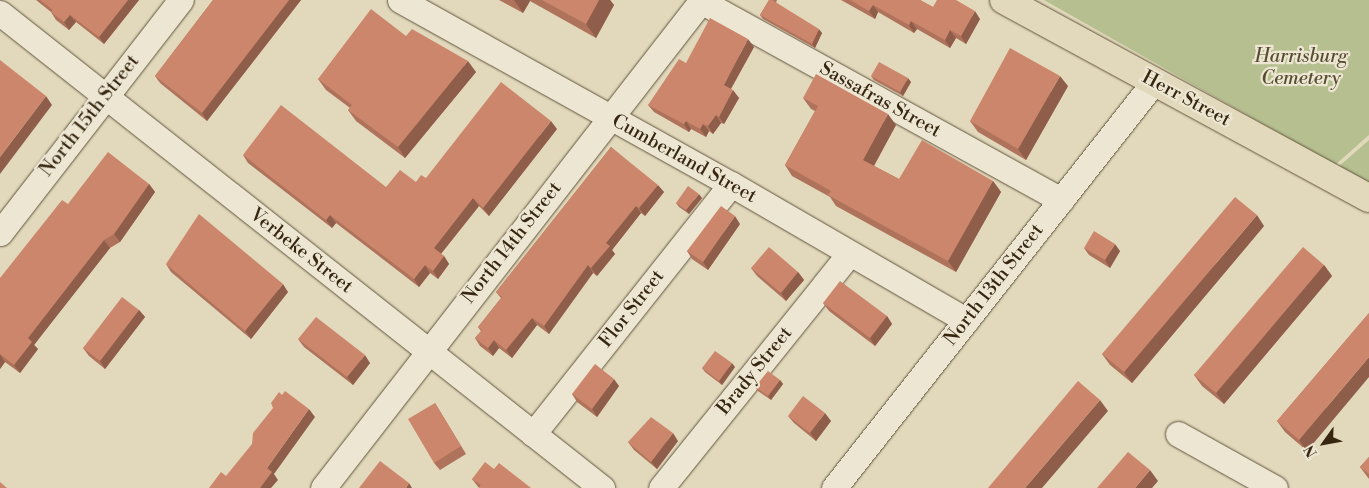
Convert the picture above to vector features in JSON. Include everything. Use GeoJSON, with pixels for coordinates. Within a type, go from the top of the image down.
{"type":"FeatureCollection","features":[{"type":"Feature","properties":{"kind":"main road","name":"Herr Street"},"geometry":{"type":"LineString","coordinates":[[1004,0],[1369,198]]}},
{"type":"Feature","properties":{"kind":"street","name":"North 15th Street"},"geometry":{"type":"LineString","coordinates":[[0,233],[181,0]]}},
{"type":"Feature","properties":{"kind":"street","name":"Cumberland Street"},"geometry":{"type":"LineString","coordinates":[[400,0],[730,184],[966,320]]}},
{"type":"Feature","properties":{"kind":"street","name":"North 14th Street"},"geometry":{"type":"LineString","coordinates":[[322,488],[701,0]]}},
{"type":"Feature","properties":{"kind":"street","name":"Sassafras Street"},"geometry":{"type":"LineString","coordinates":[[701,0],[1062,200]]}},
{"type":"Feature","properties":{"kind":"street","name":"Verbeke Street"},"geometry":{"type":"LineString","coordinates":[[0,13],[602,488]]}},
{"type":"Feature","properties":{"kind":"street","name":"North 13th Street"},"geometry":{"type":"LineString","coordinates":[[834,488],[1154,82]]}},
{"type":"Feature","properties":{"kind":"street","name":"Flor Street"},"geometry":{"type":"LineString","coordinates":[[533,434],[730,184]]}},
{"type":"Feature","properties":{"kind":"street","name":"Brady Street"},"geometry":{"type":"LineString","coordinates":[[661,488],[849,254]]}},
{"type":"Feature","properties":{"kind":"street"},"geometry":{"type":"LineString","coordinates":[[1178,434],[1275,488]]}},
{"type":"Feature","properties":{"kind":"green space","name":"Harrisburg Cemetery"},"geometry":{"type":"Polygon","coordinates":[[[1044,0],[1369,0],[1369,135],[1335,165],[1044,0]]]}},
{"type":"Feature","properties":{"kind":"green space"},"geometry":{"type":"Polygon","coordinates":[[[1369,140],[1369,185],[1337,168],[1369,140]]]}},
{"type":"Feature","properties":{"kind":"building"},"geometry":{"type":"Polygon","coordinates":[[[40,0],[128,0],[99,37],[70,15],[64,22],[40,0]]]}},
{"type":"Feature","properties":{"kind":"building"},"geometry":{"type":"Polygon","coordinates":[[[213,0],[289,0],[202,113],[155,76],[213,0]]]}},
{"type":"Feature","properties":{"kind":"building"},"geometry":{"type":"Polygon","coordinates":[[[542,0],[599,0],[586,24],[542,0]]]}},
{"type":"Feature","properties":{"kind":"building"},"geometry":{"type":"Polygon","coordinates":[[[769,0],[772,0],[819,29],[812,44],[760,15],[769,0]]]}},
{"type":"Feature","properties":{"kind":"building"},"geometry":{"type":"Polygon","coordinates":[[[850,0],[920,0],[933,7],[937,0],[956,0],[975,11],[961,36],[950,30],[945,40],[911,21],[909,25],[873,5],[869,11],[850,0]]]}},
{"type":"Feature","properties":{"kind":"building"},"geometry":{"type":"Polygon","coordinates":[[[371,9],[406,36],[412,29],[468,61],[398,147],[348,110],[352,105],[318,79],[371,9]]]}},
{"type":"Feature","properties":{"kind":"building"},"geometry":{"type":"Polygon","coordinates":[[[710,18],[748,39],[724,85],[733,90],[719,117],[716,115],[708,126],[703,124],[700,129],[686,121],[684,124],[648,105],[679,59],[686,63],[710,18]]]}},
{"type":"Feature","properties":{"kind":"building"},"geometry":{"type":"Polygon","coordinates":[[[1010,48],[1060,76],[1018,149],[970,121],[1010,48]]]}},
{"type":"Feature","properties":{"kind":"building"},"geometry":{"type":"Polygon","coordinates":[[[0,60],[46,96],[0,157],[0,60]]]}},
{"type":"Feature","properties":{"kind":"building"},"geometry":{"type":"Polygon","coordinates":[[[879,62],[908,78],[900,92],[871,76],[879,62]]]}},
{"type":"Feature","properties":{"kind":"building"},"geometry":{"type":"Polygon","coordinates":[[[816,74],[888,114],[863,160],[899,179],[922,140],[993,181],[948,261],[828,195],[831,191],[785,165],[818,106],[803,98],[816,74]]]}},
{"type":"Feature","properties":{"kind":"building"},"geometry":{"type":"Polygon","coordinates":[[[501,82],[551,121],[483,208],[473,198],[434,248],[444,256],[433,271],[425,265],[414,279],[330,215],[326,220],[243,155],[281,105],[386,187],[400,170],[416,182],[421,175],[426,178],[501,82]]]}},
{"type":"Feature","properties":{"kind":"building"},"geometry":{"type":"Polygon","coordinates":[[[611,147],[658,185],[639,208],[636,206],[606,243],[610,246],[591,268],[588,265],[544,326],[532,318],[506,350],[494,340],[488,348],[475,338],[482,330],[478,327],[502,297],[496,292],[611,147]]]}},
{"type":"Feature","properties":{"kind":"building"},"geometry":{"type":"Polygon","coordinates":[[[108,152],[149,184],[114,234],[104,240],[28,338],[32,342],[14,365],[0,354],[0,278],[62,200],[68,204],[108,152]]]}},
{"type":"Feature","properties":{"kind":"building"},"geometry":{"type":"Polygon","coordinates":[[[688,186],[699,194],[686,210],[676,203],[688,186]]]}},
{"type":"Feature","properties":{"kind":"building"},"geometry":{"type":"Polygon","coordinates":[[[1235,197],[1257,215],[1124,372],[1102,354],[1235,197]]]}},
{"type":"Feature","properties":{"kind":"building"},"geometry":{"type":"Polygon","coordinates":[[[721,206],[735,216],[703,262],[687,251],[721,206]]]}},
{"type":"Feature","properties":{"kind":"building"},"geometry":{"type":"Polygon","coordinates":[[[199,214],[283,284],[245,331],[166,264],[199,214]]]}},
{"type":"Feature","properties":{"kind":"building"},"geometry":{"type":"Polygon","coordinates":[[[1094,231],[1115,244],[1105,260],[1084,248],[1094,231]]]}},
{"type":"Feature","properties":{"kind":"building"},"geometry":{"type":"Polygon","coordinates":[[[769,247],[798,272],[781,293],[751,268],[769,247]]]}},
{"type":"Feature","properties":{"kind":"building"},"geometry":{"type":"Polygon","coordinates":[[[1303,247],[1324,265],[1216,393],[1194,375],[1303,247]]]}},
{"type":"Feature","properties":{"kind":"building"},"geometry":{"type":"Polygon","coordinates":[[[840,281],[887,316],[870,338],[823,303],[840,281]]]}},
{"type":"Feature","properties":{"kind":"building"},"geometry":{"type":"Polygon","coordinates":[[[122,297],[139,310],[100,361],[83,348],[122,297]]]}},
{"type":"Feature","properties":{"kind":"building"},"geometry":{"type":"Polygon","coordinates":[[[1369,313],[1369,357],[1299,440],[1277,421],[1369,313]]]}},
{"type":"Feature","properties":{"kind":"building"},"geometry":{"type":"Polygon","coordinates":[[[316,317],[365,355],[347,377],[298,339],[316,317]]]}},
{"type":"Feature","properties":{"kind":"building"},"geometry":{"type":"Polygon","coordinates":[[[715,351],[732,363],[719,381],[702,368],[715,351]]]}},
{"type":"Feature","properties":{"kind":"building"},"geometry":{"type":"Polygon","coordinates":[[[595,364],[614,379],[592,409],[572,394],[595,364]]]}},
{"type":"Feature","properties":{"kind":"building"},"geometry":{"type":"Polygon","coordinates":[[[768,371],[780,380],[768,396],[755,387],[768,371]]]}},
{"type":"Feature","properties":{"kind":"building"},"geometry":{"type":"Polygon","coordinates":[[[1078,381],[1100,400],[1025,488],[988,488],[1078,381]]]}},
{"type":"Feature","properties":{"kind":"building"},"geometry":{"type":"Polygon","coordinates":[[[285,391],[309,409],[267,468],[272,472],[260,488],[209,488],[221,472],[226,476],[252,444],[253,433],[273,408],[271,403],[279,392],[282,395],[285,391]]]}},
{"type":"Feature","properties":{"kind":"building"},"geometry":{"type":"Polygon","coordinates":[[[803,396],[825,413],[810,433],[788,416],[803,396]]]}},
{"type":"Feature","properties":{"kind":"building"},"geometry":{"type":"Polygon","coordinates":[[[435,403],[461,446],[434,463],[408,419],[435,403]]]}},
{"type":"Feature","properties":{"kind":"building"},"geometry":{"type":"Polygon","coordinates":[[[651,417],[673,433],[651,462],[628,442],[651,417]]]}},
{"type":"Feature","properties":{"kind":"building"},"geometry":{"type":"Polygon","coordinates":[[[1128,452],[1150,470],[1135,488],[1097,488],[1128,452]]]}},
{"type":"Feature","properties":{"kind":"building"},"geometry":{"type":"Polygon","coordinates":[[[1369,457],[1369,474],[1360,467],[1369,457]]]}},
{"type":"Feature","properties":{"kind":"building"},"geometry":{"type":"Polygon","coordinates":[[[380,461],[409,483],[406,488],[359,488],[380,461]]]}},
{"type":"Feature","properties":{"kind":"building"},"geometry":{"type":"Polygon","coordinates":[[[485,462],[494,469],[499,463],[531,488],[479,488],[481,485],[472,479],[485,462]]]}},
{"type":"Feature","properties":{"kind":"building"},"geometry":{"type":"Polygon","coordinates":[[[0,482],[7,488],[0,488],[0,482]]]}}]}
